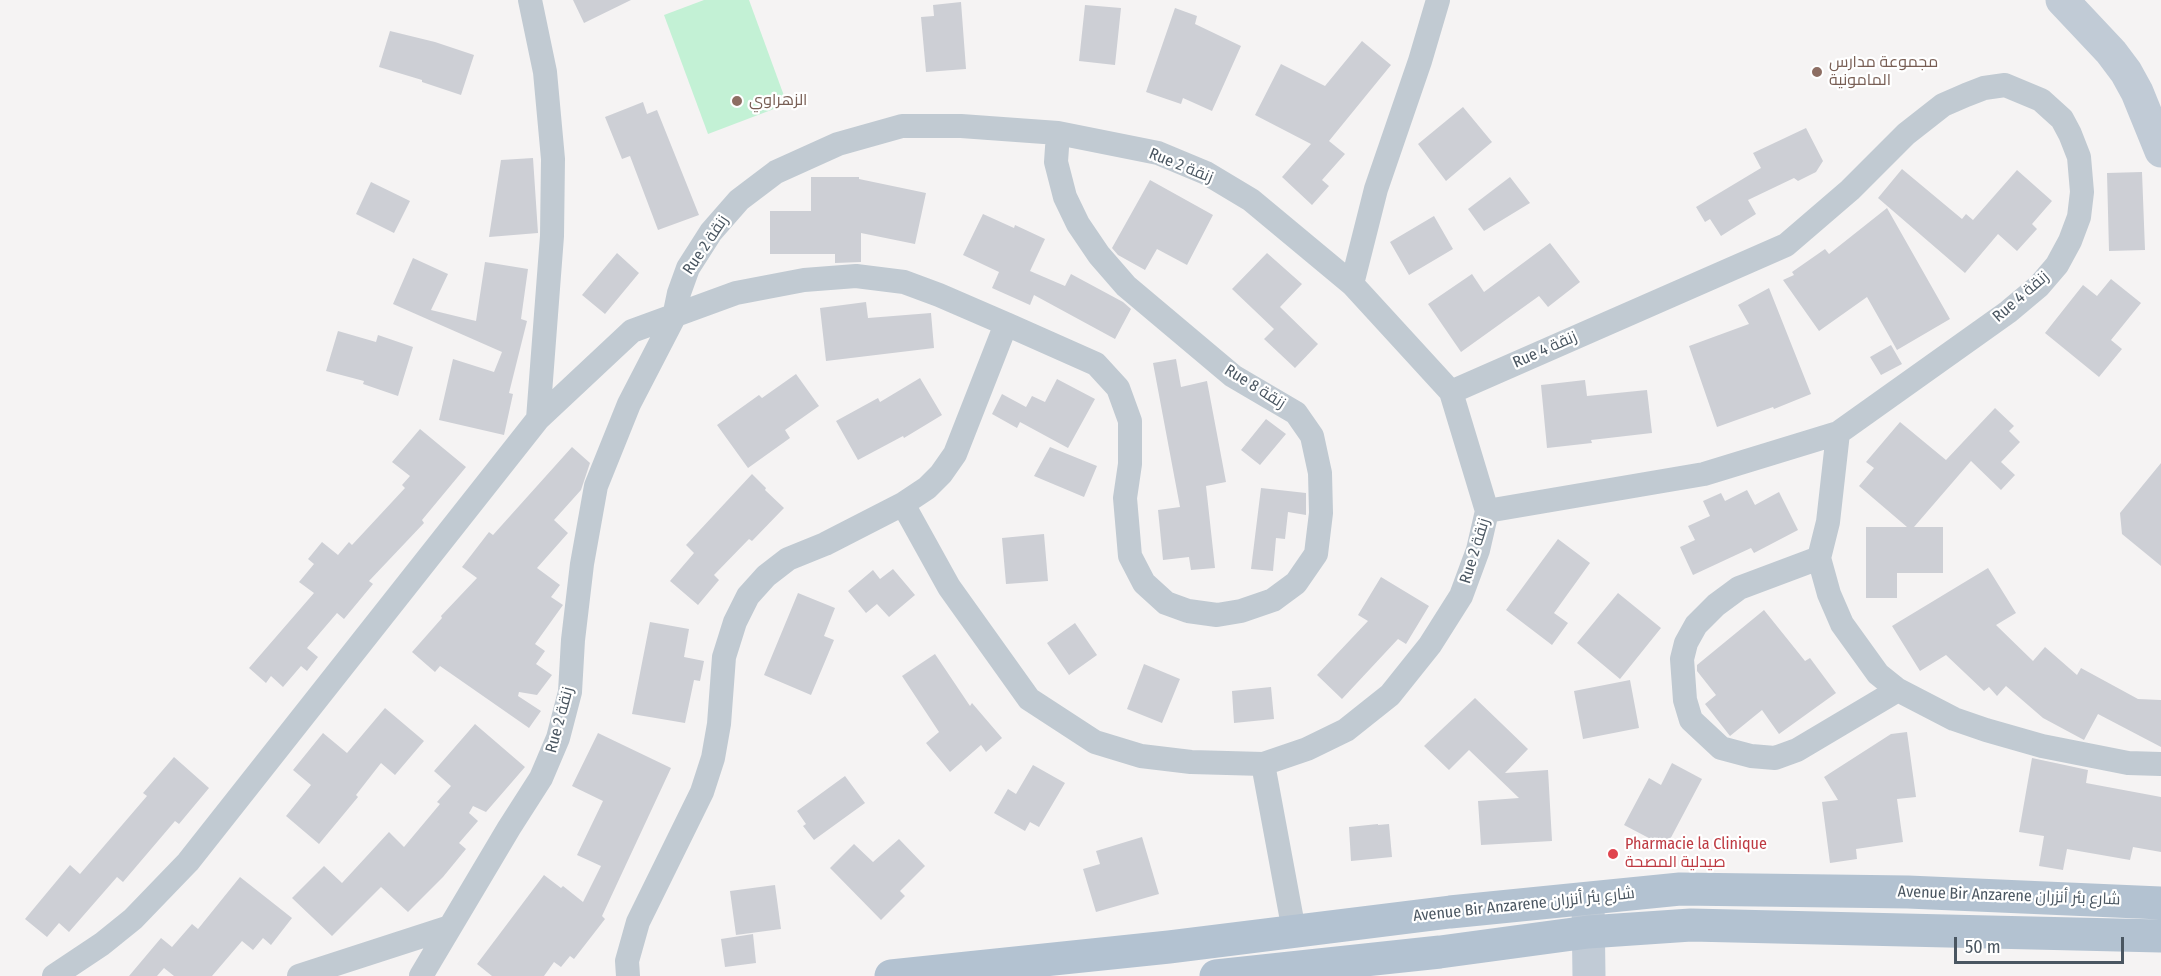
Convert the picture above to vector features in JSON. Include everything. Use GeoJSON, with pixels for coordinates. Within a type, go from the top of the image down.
{"type":"FeatureCollection","features":[{"type":"Feature","properties":{"kind":"main road"},"geometry":{"type":"LineString","coordinates":[[2062,0],[2111,52],[2126,72],[2137,92],[2161,151]]}},
{"type":"Feature","properties":{"kind":"main road","name":"Avenue Bir Anzarene شارع بئر أنزران"},"geometry":{"type":"LineString","coordinates":[[891,976],[1169,947],[1450,912],[1680,889],[1908,892],[2161,903]]}},
{"type":"Feature","properties":{"kind":"main road"},"geometry":{"type":"LineString","coordinates":[[1588,899],[1589,976]]}},
{"type":"Feature","properties":{"kind":"main road","name":"Avenue Bir Anzarene شارع بئر أنزران"},"geometry":{"type":"LineString","coordinates":[[1216,976],[1440,952],[1588,932],[1691,925],[2161,936]]}},
{"type":"Feature","properties":{"kind":"street"},"geometry":{"type":"LineString","coordinates":[[530,0],[544,72],[553,159],[551,257],[538,419]]}},
{"type":"Feature","properties":{"kind":"street"},"geometry":{"type":"LineString","coordinates":[[1352,284],[1376,189],[1420,61],[1438,0]]}},
{"type":"Feature","properties":{"kind":"street","name":"Rue 4 زنقة"},"geometry":{"type":"LineString","coordinates":[[1451,392],[1786,245],[1850,190],[1906,134],[1943,105],[1984,88],[2005,85],[2041,100],[2062,119],[2070,134],[2079,157],[2082,192],[2079,217],[2070,241],[2056,265],[2039,286],[2008,312],[1838,434],[1704,474],[1488,511]]}},
{"type":"Feature","properties":{"kind":"street","name":"Rue 2 زنقة"},"geometry":{"type":"LineString","coordinates":[[421,976],[541,778],[558,738],[570,692],[573,640],[582,564],[596,486],[628,404],[674,317],[678,293],[688,268],[711,232],[739,200],[776,172],[838,144],[902,126],[962,126],[1058,133],[1158,153],[1206,173],[1251,201],[1352,284],[1451,392],[1488,511],[1479,550],[1461,596],[1430,645],[1390,695],[1346,730],[1307,749],[1263,764],[1191,762],[1141,756],[1095,742],[1029,699],[949,587],[903,504]]}},
{"type":"Feature","properties":{"kind":"street","name":"Rue 8 زنقة"},"geometry":{"type":"LineString","coordinates":[[54,976],[102,944],[133,919],[188,862],[538,419],[632,331],[736,293],[804,280],[856,276],[904,282],[1096,364],[1118,388],[1130,421],[1130,464],[1125,498],[1130,556],[1144,583],[1167,603],[1188,611],[1216,615],[1241,611],[1274,600],[1296,583],[1316,554],[1321,513],[1320,473],[1312,436],[1296,413],[1233,376],[1126,286],[1099,255],[1078,224],[1065,197],[1056,162],[1058,133]]}},
{"type":"Feature","properties":{"kind":"street"},"geometry":{"type":"LineString","coordinates":[[628,976],[627,961],[638,922],[702,792],[713,758],[719,724],[724,657],[735,622],[748,596],[766,576],[788,559],[903,504],[927,488],[941,474],[955,454],[1006,324]]}},
{"type":"Feature","properties":{"kind":"street"},"geometry":{"type":"LineString","coordinates":[[1838,434],[1828,522],[1819,558],[1829,594],[1842,624],[1878,674],[1898,690],[1954,719],[2042,746],[2128,762],[2161,765]]}},
{"type":"Feature","properties":{"kind":"street"},"geometry":{"type":"LineString","coordinates":[[1819,558],[1738,588],[1696,625],[1686,643],[1682,659],[1685,700],[1691,720],[1721,748],[1751,756],[1775,758],[1797,750],[1898,690]]}},
{"type":"Feature","properties":{"kind":"street"},"geometry":{"type":"LineString","coordinates":[[1263,764],[1294,931]]}},
{"type":"Feature","properties":{"kind":"street"},"geometry":{"type":"LineString","coordinates":[[299,976],[450,927]]}},
{"type":"Feature","properties":{"kind":"green space"},"geometry":{"type":"Polygon","coordinates":[[[704,0],[749,0],[787,104],[708,134],[664,15],[704,0]]]}},
{"type":"Feature","properties":{"kind":"building"},"geometry":{"type":"Polygon","coordinates":[[[573,0],[631,0],[584,23],[573,0]]]}},
{"type":"Feature","properties":{"kind":"building"},"geometry":{"type":"Polygon","coordinates":[[[961,2],[966,69],[926,72],[921,17],[934,16],[933,5],[961,2]]]}},
{"type":"Feature","properties":{"kind":"building"},"geometry":{"type":"Polygon","coordinates":[[[1085,5],[1121,8],[1115,65],[1079,61],[1085,5]]]}},
{"type":"Feature","properties":{"kind":"building"},"geometry":{"type":"Polygon","coordinates":[[[1175,8],[1197,16],[1195,24],[1241,46],[1212,111],[1183,98],[1181,104],[1146,92],[1175,8]]]}},
{"type":"Feature","properties":{"kind":"building"},"geometry":{"type":"Polygon","coordinates":[[[390,31],[474,55],[461,95],[379,67],[390,31]]]}},
{"type":"Feature","properties":{"kind":"building"},"geometry":{"type":"Polygon","coordinates":[[[1362,41],[1391,65],[1329,141],[1345,154],[1322,180],[1329,186],[1312,205],[1282,177],[1311,144],[1255,115],[1281,64],[1325,86],[1362,41]]]}},
{"type":"Feature","properties":{"kind":"building"},"geometry":{"type":"Polygon","coordinates":[[[643,102],[647,114],[657,110],[699,215],[658,230],[630,156],[622,159],[605,117],[643,102]]]}},
{"type":"Feature","properties":{"kind":"building"},"geometry":{"type":"Polygon","coordinates":[[[1463,107],[1492,142],[1446,181],[1418,144],[1463,107]]]}},
{"type":"Feature","properties":{"kind":"building"},"geometry":{"type":"Polygon","coordinates":[[[1806,128],[1823,161],[1816,172],[1798,181],[1794,178],[1748,200],[1756,214],[1721,236],[1710,219],[1705,222],[1696,207],[1761,168],[1753,153],[1806,128]]]}},
{"type":"Feature","properties":{"kind":"building"},"geometry":{"type":"Polygon","coordinates":[[[533,158],[538,233],[489,237],[501,160],[533,158]]]}},
{"type":"Feature","properties":{"kind":"building"},"geometry":{"type":"Polygon","coordinates":[[[1902,169],[1962,219],[1966,214],[1973,220],[2017,170],[2052,201],[2032,224],[2037,229],[2017,251],[1998,234],[1965,273],[1878,198],[1902,169]]]}},
{"type":"Feature","properties":{"kind":"building"},"geometry":{"type":"Polygon","coordinates":[[[2142,172],[2145,250],[2109,251],[2107,173],[2142,172]]]}},
{"type":"Feature","properties":{"kind":"building"},"geometry":{"type":"Polygon","coordinates":[[[811,177],[859,177],[859,179],[926,193],[915,244],[861,233],[861,262],[835,263],[835,254],[770,254],[770,211],[811,211],[811,177]]]}},
{"type":"Feature","properties":{"kind":"building"},"geometry":{"type":"Polygon","coordinates":[[[1510,177],[1530,203],[1484,231],[1468,209],[1510,177]]]}},
{"type":"Feature","properties":{"kind":"building"},"geometry":{"type":"Polygon","coordinates":[[[1150,180],[1213,215],[1187,265],[1157,249],[1145,270],[1118,255],[1112,248],[1150,180]]]}},
{"type":"Feature","properties":{"kind":"building"},"geometry":{"type":"Polygon","coordinates":[[[371,182],[410,201],[394,233],[356,214],[371,182]]]}},
{"type":"Feature","properties":{"kind":"building"},"geometry":{"type":"Polygon","coordinates":[[[1887,208],[1950,319],[1897,350],[1867,297],[1819,331],[1783,280],[1794,275],[1792,272],[1825,249],[1829,254],[1887,208]]]}},
{"type":"Feature","properties":{"kind":"building"},"geometry":{"type":"Polygon","coordinates":[[[983,214],[1045,239],[1030,271],[1065,286],[1071,274],[1123,302],[1131,309],[1115,339],[1034,295],[1030,305],[992,288],[999,272],[963,255],[983,214]]]}},
{"type":"Feature","properties":{"kind":"building"},"geometry":{"type":"Polygon","coordinates":[[[1434,216],[1453,249],[1409,275],[1390,242],[1434,216]]]}},
{"type":"Feature","properties":{"kind":"building"},"geometry":{"type":"Polygon","coordinates":[[[1550,243],[1580,282],[1548,307],[1539,296],[1461,352],[1428,304],[1472,274],[1484,292],[1550,243]]]}},
{"type":"Feature","properties":{"kind":"building"},"geometry":{"type":"Polygon","coordinates":[[[617,253],[639,273],[605,314],[582,295],[617,253]]]}},
{"type":"Feature","properties":{"kind":"building"},"geometry":{"type":"Polygon","coordinates":[[[1267,253],[1302,284],[1280,307],[1318,344],[1295,368],[1264,339],[1274,329],[1232,289],[1267,253]]]}},
{"type":"Feature","properties":{"kind":"building"},"geometry":{"type":"Polygon","coordinates":[[[413,258],[448,274],[431,310],[476,321],[485,262],[528,269],[521,319],[527,321],[509,393],[513,394],[504,435],[439,420],[453,359],[494,372],[502,352],[393,304],[413,258]]]}},
{"type":"Feature","properties":{"kind":"building"},"geometry":{"type":"Polygon","coordinates":[[[2111,279],[2141,303],[2111,340],[2122,349],[2099,377],[2045,333],[2083,285],[2097,296],[2111,279]]]}},
{"type":"Feature","properties":{"kind":"building"},"geometry":{"type":"Polygon","coordinates":[[[1769,288],[1811,394],[1774,409],[1773,407],[1717,427],[1689,346],[1749,324],[1738,305],[1769,288]]]}},
{"type":"Feature","properties":{"kind":"building"},"geometry":{"type":"Polygon","coordinates":[[[866,302],[868,318],[931,313],[934,348],[826,361],[820,308],[866,302]]]}},
{"type":"Feature","properties":{"kind":"building"},"geometry":{"type":"Polygon","coordinates":[[[338,331],[376,342],[378,335],[413,347],[398,396],[363,384],[364,381],[326,371],[338,331]]]}},
{"type":"Feature","properties":{"kind":"building"},"geometry":{"type":"Polygon","coordinates":[[[1891,345],[1902,364],[1881,375],[1870,357],[1891,345]]]}},
{"type":"Feature","properties":{"kind":"building"},"geometry":{"type":"Polygon","coordinates":[[[1176,359],[1181,387],[1207,381],[1226,482],[1206,486],[1215,568],[1191,570],[1189,557],[1163,560],[1158,510],[1180,507],[1153,363],[1176,359]]]}},
{"type":"Feature","properties":{"kind":"building"},"geometry":{"type":"Polygon","coordinates":[[[796,374],[819,406],[785,430],[790,438],[748,468],[717,425],[759,395],[762,398],[796,374]]]}},
{"type":"Feature","properties":{"kind":"building"},"geometry":{"type":"Polygon","coordinates":[[[920,378],[942,415],[904,438],[903,436],[858,460],[836,421],[878,398],[880,402],[920,378]]]}},
{"type":"Feature","properties":{"kind":"building"},"geometry":{"type":"Polygon","coordinates":[[[1057,379],[1095,399],[1068,448],[1020,422],[1017,428],[992,414],[1002,394],[1026,407],[1032,396],[1045,402],[1057,379]]]}},
{"type":"Feature","properties":{"kind":"building"},"geometry":{"type":"Polygon","coordinates":[[[1585,380],[1587,396],[1647,390],[1652,433],[1547,448],[1541,385],[1585,380]]]}},
{"type":"Feature","properties":{"kind":"building"},"geometry":{"type":"Polygon","coordinates":[[[1995,408],[2014,426],[2009,431],[2020,442],[2001,462],[2015,475],[2001,490],[1971,461],[1914,527],[1943,527],[1943,573],[1897,573],[1897,598],[1866,598],[1866,527],[1907,527],[1859,486],[1874,468],[1866,462],[1900,422],[1946,460],[1995,408]]]}},
{"type":"Feature","properties":{"kind":"building"},"geometry":{"type":"Polygon","coordinates":[[[1266,419],[1286,434],[1260,465],[1241,450],[1266,419]]]}},
{"type":"Feature","properties":{"kind":"building"},"geometry":{"type":"Polygon","coordinates":[[[420,429],[466,467],[422,520],[424,523],[369,581],[373,584],[344,619],[337,613],[307,648],[318,657],[307,671],[301,666],[283,687],[271,676],[266,683],[249,668],[314,593],[299,582],[314,564],[308,559],[322,542],[338,555],[349,542],[352,545],[405,488],[402,485],[410,476],[392,462],[420,429]]]}},
{"type":"Feature","properties":{"kind":"building"},"geometry":{"type":"Polygon","coordinates":[[[572,447],[590,463],[581,490],[554,520],[568,533],[537,568],[560,585],[551,597],[563,605],[535,644],[545,651],[536,664],[552,675],[537,695],[519,692],[518,696],[541,711],[529,728],[440,666],[435,672],[412,652],[442,618],[441,616],[477,578],[462,567],[489,532],[493,535],[572,447]]]}},
{"type":"Feature","properties":{"kind":"building"},"geometry":{"type":"Polygon","coordinates":[[[1050,447],[1097,466],[1084,497],[1034,476],[1050,447]]]}},
{"type":"Feature","properties":{"kind":"building"},"geometry":{"type":"Polygon","coordinates":[[[2161,463],[2161,566],[2122,534],[2120,513],[2161,463]]]}},
{"type":"Feature","properties":{"kind":"building"},"geometry":{"type":"Polygon","coordinates":[[[752,474],[784,508],[752,541],[749,539],[714,575],[719,580],[698,605],[670,581],[694,553],[686,545],[752,474]]]}},
{"type":"Feature","properties":{"kind":"building"},"geometry":{"type":"Polygon","coordinates":[[[1261,488],[1306,493],[1306,515],[1288,512],[1285,539],[1276,538],[1273,571],[1251,569],[1261,488]]]}},
{"type":"Feature","properties":{"kind":"building"},"geometry":{"type":"Polygon","coordinates":[[[1747,490],[1755,505],[1779,492],[1798,530],[1754,553],[1751,548],[1693,575],[1680,547],[1695,540],[1688,526],[1710,516],[1703,501],[1721,493],[1725,501],[1747,490]]]}},
{"type":"Feature","properties":{"kind":"building"},"geometry":{"type":"Polygon","coordinates":[[[1044,534],[1048,581],[1006,584],[1002,538],[1044,534]]]}},
{"type":"Feature","properties":{"kind":"building"},"geometry":{"type":"Polygon","coordinates":[[[1558,539],[1590,563],[1554,613],[1568,623],[1552,645],[1506,610],[1558,539]]]}},
{"type":"Feature","properties":{"kind":"building"},"geometry":{"type":"Polygon","coordinates":[[[1988,568],[2016,613],[1996,625],[2033,661],[2045,647],[2077,675],[2081,668],[2138,699],[2161,700],[2161,747],[2098,714],[2084,740],[2043,718],[2006,686],[1997,696],[1989,687],[1984,691],[1946,655],[1920,671],[1892,626],[1988,568]]]}},
{"type":"Feature","properties":{"kind":"building"},"geometry":{"type":"Polygon","coordinates":[[[893,569],[915,595],[889,617],[877,604],[866,613],[848,591],[873,570],[880,579],[893,569]]]}},
{"type":"Feature","properties":{"kind":"building"},"geometry":{"type":"Polygon","coordinates":[[[1381,577],[1429,606],[1406,644],[1398,639],[1342,699],[1317,675],[1368,621],[1358,615],[1381,577]]]}},
{"type":"Feature","properties":{"kind":"building"},"geometry":{"type":"Polygon","coordinates":[[[798,593],[835,608],[824,636],[834,640],[811,695],[764,675],[798,593]]]}},
{"type":"Feature","properties":{"kind":"building"},"geometry":{"type":"Polygon","coordinates":[[[1618,593],[1661,628],[1620,679],[1577,643],[1618,593]]]}},
{"type":"Feature","properties":{"kind":"building"},"geometry":{"type":"Polygon","coordinates":[[[1764,610],[1805,661],[1810,658],[1836,693],[1779,734],[1762,710],[1730,736],[1705,704],[1716,695],[1697,671],[1697,665],[1764,610]]]}},
{"type":"Feature","properties":{"kind":"building"},"geometry":{"type":"Polygon","coordinates":[[[650,622],[689,629],[684,657],[704,661],[700,681],[694,680],[685,723],[632,714],[650,622]]]}},
{"type":"Feature","properties":{"kind":"building"},"geometry":{"type":"Polygon","coordinates":[[[1075,623],[1097,655],[1069,675],[1047,643],[1075,623]]]}},
{"type":"Feature","properties":{"kind":"building"},"geometry":{"type":"Polygon","coordinates":[[[935,654],[970,706],[972,703],[1002,738],[986,752],[981,745],[950,772],[926,743],[939,732],[902,676],[935,654]]]}},
{"type":"Feature","properties":{"kind":"building"},"geometry":{"type":"Polygon","coordinates":[[[1144,664],[1180,679],[1162,723],[1127,709],[1144,664]]]}},
{"type":"Feature","properties":{"kind":"building"},"geometry":{"type":"Polygon","coordinates":[[[1630,680],[1639,728],[1583,739],[1574,691],[1630,680]]]}},
{"type":"Feature","properties":{"kind":"building"},"geometry":{"type":"Polygon","coordinates":[[[1271,687],[1274,719],[1234,723],[1232,691],[1271,687]]]}},
{"type":"Feature","properties":{"kind":"building"},"geometry":{"type":"Polygon","coordinates":[[[1475,698],[1528,749],[1505,773],[1548,770],[1552,841],[1481,845],[1478,801],[1519,798],[1469,750],[1449,770],[1424,746],[1475,698]]]}},
{"type":"Feature","properties":{"kind":"building"},"geometry":{"type":"Polygon","coordinates":[[[385,708],[424,741],[395,775],[381,763],[356,795],[358,797],[319,844],[286,816],[311,785],[293,770],[323,733],[347,753],[385,708]]]}},
{"type":"Feature","properties":{"kind":"building"},"geometry":{"type":"Polygon","coordinates":[[[475,724],[525,767],[486,812],[473,806],[469,813],[478,821],[459,843],[466,849],[443,877],[408,912],[381,887],[332,936],[292,898],[324,866],[342,883],[389,832],[404,847],[440,804],[437,802],[451,786],[434,771],[475,724]]]}},
{"type":"Feature","properties":{"kind":"building"},"geometry":{"type":"Polygon","coordinates":[[[1907,732],[1916,797],[1897,799],[1903,842],[1856,849],[1857,859],[1830,863],[1822,802],[1838,800],[1824,777],[1891,734],[1907,732]]]}},
{"type":"Feature","properties":{"kind":"building"},"geometry":{"type":"Polygon","coordinates":[[[598,733],[671,768],[602,916],[605,919],[574,959],[570,956],[561,967],[554,962],[544,976],[492,976],[477,964],[544,875],[583,902],[601,866],[577,855],[603,801],[572,786],[598,733]]]}},
{"type":"Feature","properties":{"kind":"building"},"geometry":{"type":"Polygon","coordinates":[[[174,757],[209,788],[179,824],[175,821],[123,882],[117,877],[69,932],[59,923],[47,937],[25,919],[70,865],[80,874],[147,796],[143,793],[174,757]]]}},
{"type":"Feature","properties":{"kind":"building"},"geometry":{"type":"Polygon","coordinates":[[[2032,758],[2088,770],[2086,783],[2161,797],[2161,852],[2133,847],[2130,860],[2067,849],[2063,870],[2039,866],[2044,836],[2019,832],[2032,758]]]}},
{"type":"Feature","properties":{"kind":"building"},"geometry":{"type":"Polygon","coordinates":[[[1672,763],[1702,779],[1666,847],[1624,825],[1649,778],[1661,785],[1672,763]]]}},
{"type":"Feature","properties":{"kind":"building"},"geometry":{"type":"Polygon","coordinates":[[[1033,765],[1065,783],[1039,827],[1030,822],[1025,831],[994,813],[1008,789],[1016,794],[1033,765]]]}},
{"type":"Feature","properties":{"kind":"building"},"geometry":{"type":"Polygon","coordinates":[[[845,776],[865,803],[814,840],[803,826],[806,824],[797,811],[845,776]]]}},
{"type":"Feature","properties":{"kind":"building"},"geometry":{"type":"Polygon","coordinates":[[[1389,824],[1392,857],[1351,861],[1349,827],[1389,824]]]}},
{"type":"Feature","properties":{"kind":"building"},"geometry":{"type":"Polygon","coordinates":[[[1142,837],[1159,894],[1096,912],[1083,869],[1100,864],[1096,851],[1142,837]]]}},
{"type":"Feature","properties":{"kind":"building"},"geometry":{"type":"Polygon","coordinates":[[[899,839],[925,866],[900,891],[905,896],[881,920],[830,868],[854,844],[873,862],[899,839]]]}},
{"type":"Feature","properties":{"kind":"building"},"geometry":{"type":"Polygon","coordinates":[[[240,877],[292,918],[271,945],[263,938],[253,950],[242,941],[212,976],[174,976],[164,968],[157,976],[129,976],[161,938],[172,947],[192,924],[198,929],[240,877]]]}},
{"type":"Feature","properties":{"kind":"building"},"geometry":{"type":"Polygon","coordinates":[[[775,885],[781,929],[736,935],[730,891],[775,885]]]}},
{"type":"Feature","properties":{"kind":"building"},"geometry":{"type":"Polygon","coordinates":[[[753,934],[756,963],[725,967],[721,939],[753,934]]]}},
{"type":"Feature","properties":{"kind":"place","name":"مجموعة مدارس المامونية"},"geometry":{"type":"Point","coordinates":[1817,72]}},
{"type":"Feature","properties":{"kind":"place","name":"الزهراوي"},"geometry":{"type":"Point","coordinates":[737,101]}},
{"type":"Feature","properties":{"kind":"place","name":"Pharmacie la Clinique صيدلية المصحة"},"geometry":{"type":"Point","coordinates":[1613,854]}}]}
